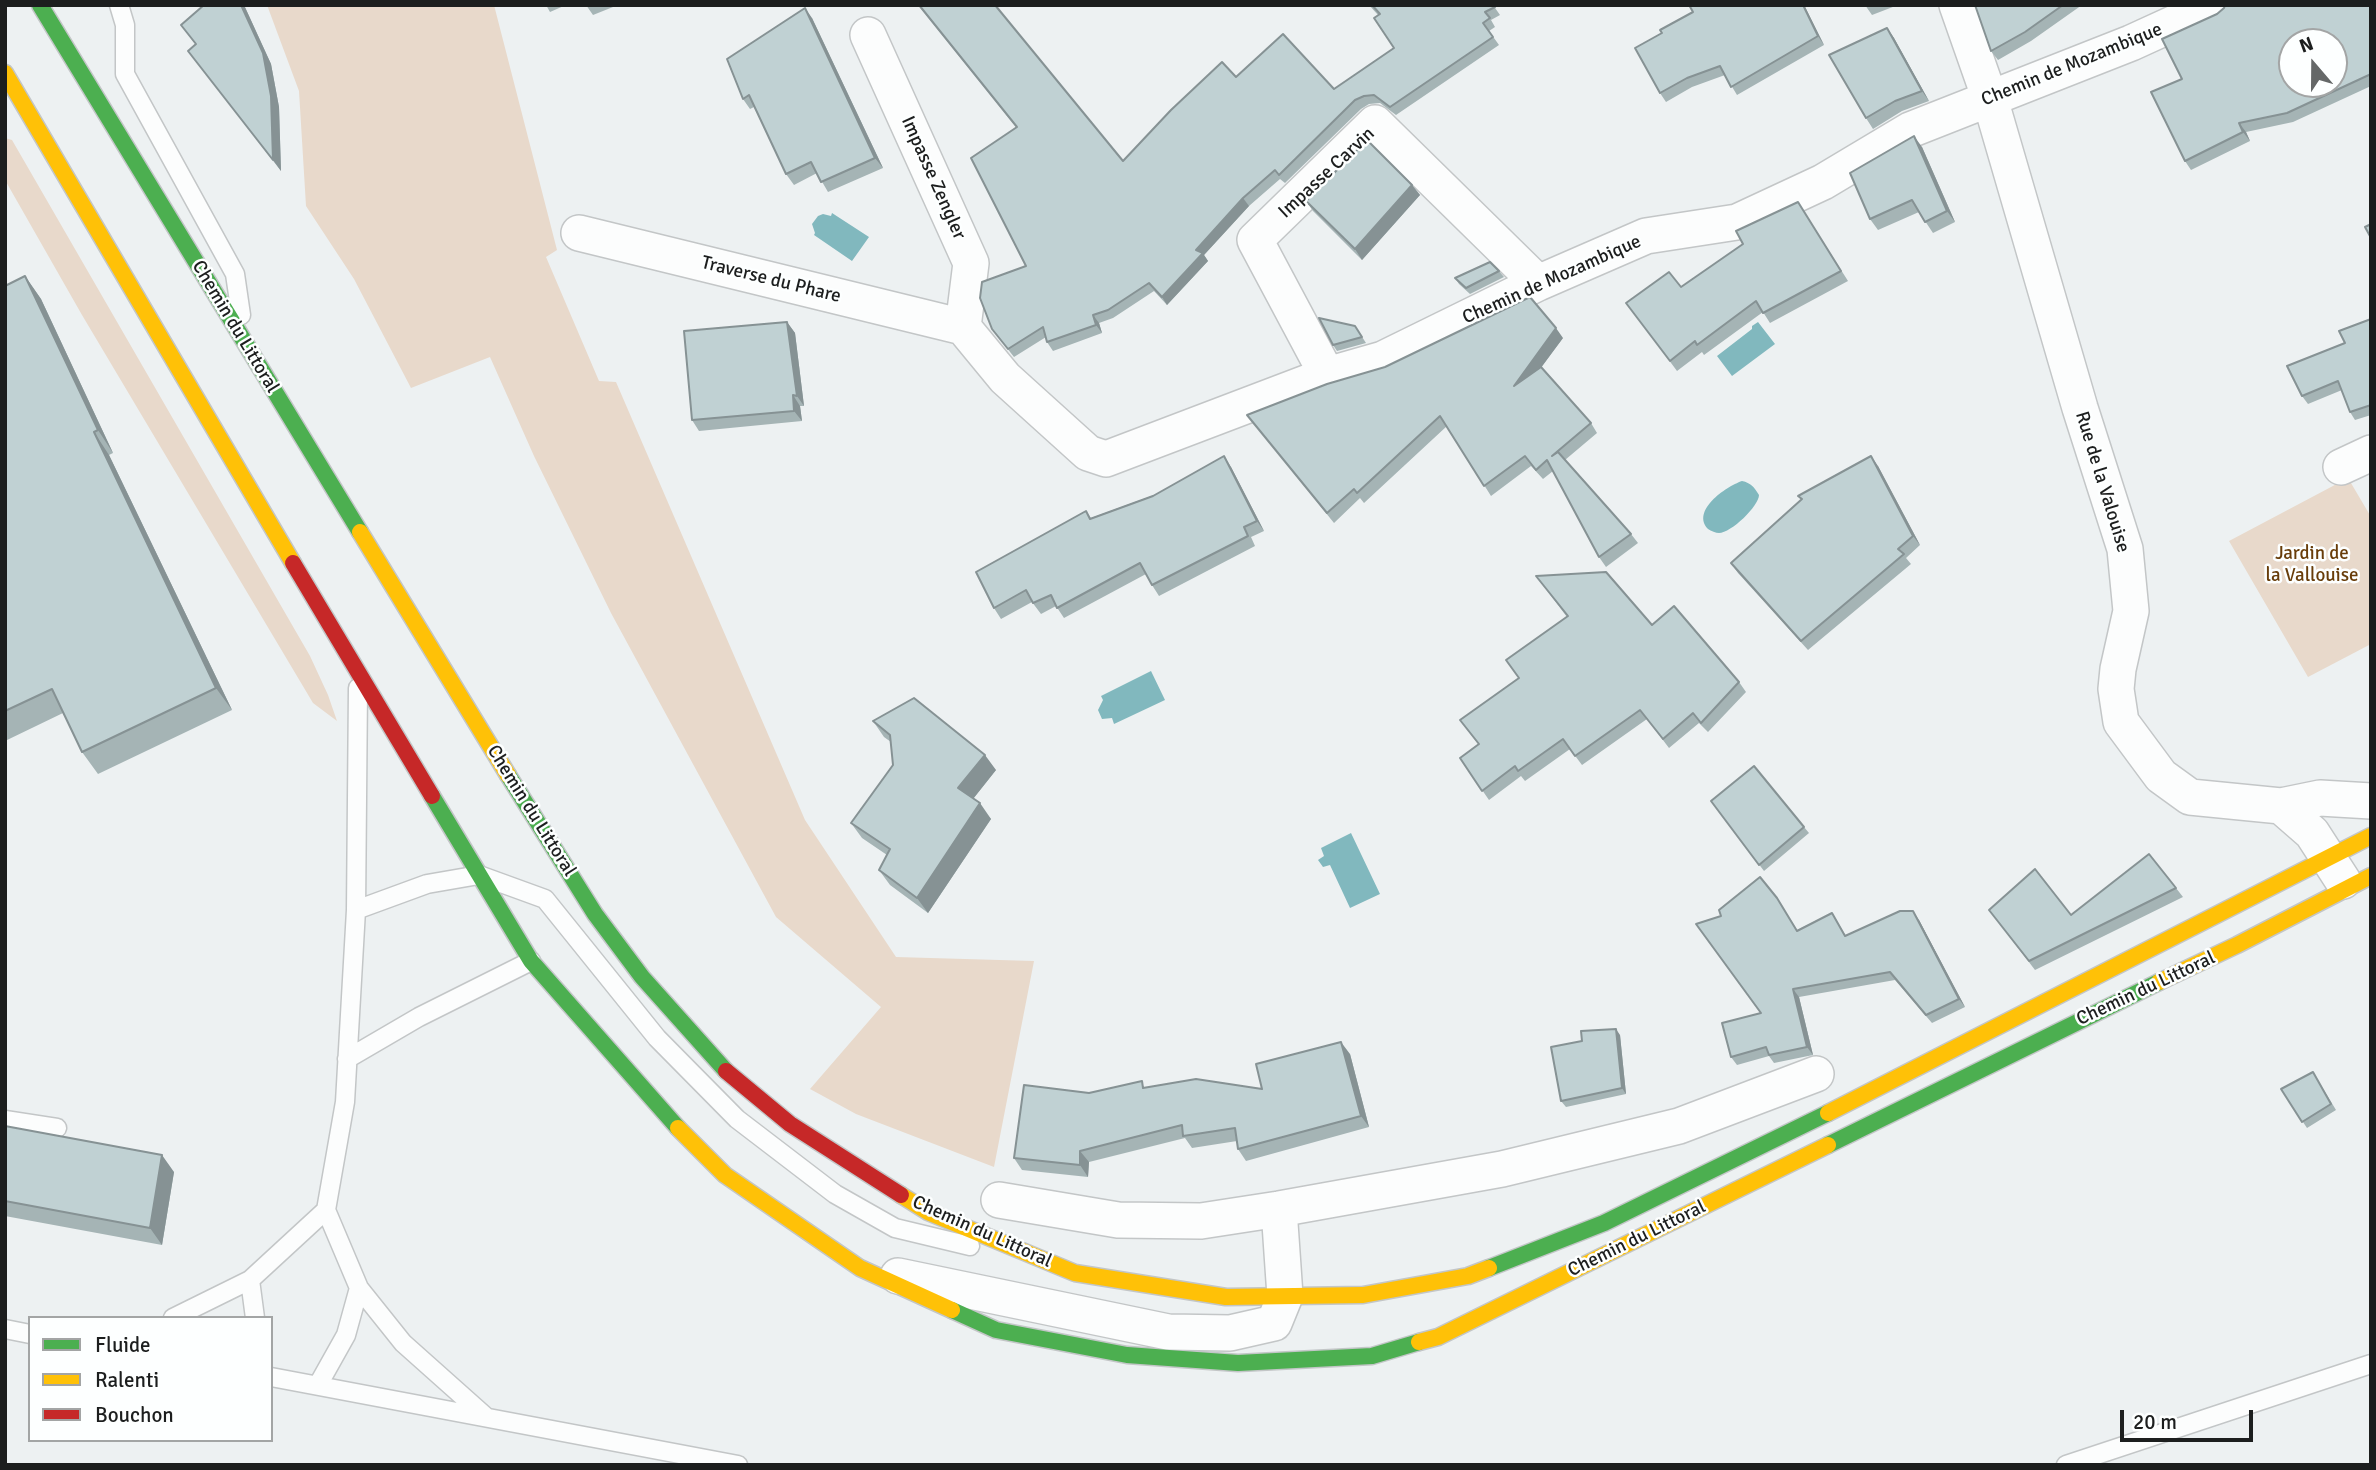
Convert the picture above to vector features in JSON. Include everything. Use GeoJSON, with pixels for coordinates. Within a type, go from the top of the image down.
{"type":"FeatureCollection","features":[{"type":"Feature","properties":{"kind":"main road","name":"Chemin du Littoral"},"geometry":{"type":"LineString","coordinates":[[40,5],[595,914],[642,977],[719,1066],[790,1124],[928,1212],[1075,1273],[1226,1297],[1363,1295],[1468,1276],[1604,1223],[1804,1125],[2371,836]]}},
{"type":"Feature","properties":{"kind":"main road","name":"Chemin du Littoral"},"geometry":{"type":"LineString","coordinates":[[5,73],[358,674],[531,961],[667,1117],[725,1175],[860,1268],[996,1330],[1127,1355],[1238,1363],[1372,1356],[1438,1337],[2237,945],[2359,882]]}},
{"type":"Feature","properties":{"kind":"street","name":"Rue de la Valouise"},"geometry":{"type":"LineString","coordinates":[[1958,5],[1990,99],[2080,408],[2125,549],[2131,611],[2116,689],[2121,722],[2161,776],[2190,797],[2281,806],[2320,799],[2371,801]]}},
{"type":"Feature","properties":{"kind":"street","name":"Chemin de Mozambique"},"geometry":{"type":"LineString","coordinates":[[963,327],[1005,378],[1088,453],[1106,459],[1327,375],[1383,359],[1538,283],[1646,236],[1737,222],[1823,182],[1910,130],[2131,43],[2214,5]]}},
{"type":"Feature","properties":{"kind":"street","name":"Impasse Zengler"},"geometry":{"type":"LineString","coordinates":[[868,35],[971,263],[963,327]]}},
{"type":"Feature","properties":{"kind":"street","name":"Impasse Carvin"},"geometry":{"type":"LineString","coordinates":[[1327,375],[1255,240],[1375,123],[1538,283]]}},
{"type":"Feature","properties":{"kind":"street","name":"Traverse du Phare"},"geometry":{"type":"LineString","coordinates":[[579,233],[963,327]]}},
{"type":"Feature","properties":{"kind":"street"},"geometry":{"type":"LineString","coordinates":[[2281,806],[2312,833],[2328,858],[2359,882]]}},
{"type":"Feature","properties":{"kind":"street","name":"Chemin du Littoral"},"geometry":{"type":"LineString","coordinates":[[999,1200],[1118,1220],[1201,1221],[1279,1209],[1502,1169],[1679,1126],[1816,1074]]}},
{"type":"Feature","properties":{"kind":"street"},"geometry":{"type":"LineString","coordinates":[[1279,1209],[1284,1296]]}},
{"type":"Feature","properties":{"kind":"street","name":"Chemin du Littoral"},"geometry":{"type":"LineString","coordinates":[[860,1268],[1168,1332],[1230,1333],[1274,1323],[1284,1296]]}},
{"type":"Feature","properties":{"kind":"lane"},"geometry":{"type":"LineString","coordinates":[[119,5],[125,25],[125,74],[235,274],[246,346]]}},
{"type":"Feature","properties":{"kind":"lane"},"geometry":{"type":"LineString","coordinates":[[358,674],[356,910],[345,1102],[326,1210],[359,1288],[403,1343],[486,1418]]}},
{"type":"Feature","properties":{"kind":"lane"},"geometry":{"type":"LineString","coordinates":[[356,910],[427,884],[479,875],[545,899],[657,1038],[737,1119],[835,1194],[895,1228],[1075,1273]]}},
{"type":"Feature","properties":{"kind":"lane"},"geometry":{"type":"LineString","coordinates":[[347,1059],[419,1017],[531,961]]}},
{"type":"Feature","properties":{"kind":"lane"},"geometry":{"type":"LineString","coordinates":[[5,1120],[57,1128]]}},
{"type":"Feature","properties":{"kind":"lane"},"geometry":{"type":"LineString","coordinates":[[178,1316],[250,1280],[326,1210]]}},
{"type":"Feature","properties":{"kind":"lane"},"geometry":{"type":"LineString","coordinates":[[250,1280],[255,1316]]}},
{"type":"Feature","properties":{"kind":"lane"},"geometry":{"type":"LineString","coordinates":[[318,1385],[346,1335],[359,1288]]}},
{"type":"Feature","properties":{"kind":"lane"},"geometry":{"type":"LineString","coordinates":[[5,1329],[28,1334]]}},
{"type":"Feature","properties":{"kind":"lane"},"geometry":{"type":"LineString","coordinates":[[2066,1465],[2371,1364]]}},
{"type":"Feature","properties":{"kind":"lane"},"geometry":{"type":"LineString","coordinates":[[273,1377],[738,1465]]}},
{"type":"Feature","properties":{"kind":"green space"},"geometry":{"type":"Polygon","coordinates":[[[267,5],[494,5],[557,250],[546,257],[599,381],[616,382],[805,820],[896,957],[1034,961],[994,1167],[856,1114],[810,1089],[881,1007],[776,917],[611,613],[534,456],[490,357],[411,388],[354,279],[306,206],[299,91],[267,5]]]}},
{"type":"Feature","properties":{"kind":"green space"},"geometry":{"type":"Polygon","coordinates":[[[5,138],[12,140],[310,656],[337,721],[313,703],[82,315],[5,180],[5,138]]]}},
{"type":"Feature","properties":{"kind":"green space","name":"Jardin de la Vallouise"},"geometry":{"type":"Polygon","coordinates":[[[2348,478],[2371,517],[2371,644],[2308,677],[2229,541],[2348,478]]]}},
{"type":"Feature","properties":{"kind":"water"},"geometry":{"type":"Polygon","coordinates":[[[832,213],[869,237],[852,261],[814,235],[812,224],[818,216],[831,216],[832,213]]]}},
{"type":"Feature","properties":{"kind":"water"},"geometry":{"type":"Polygon","coordinates":[[[1758,322],[1775,344],[1732,376],[1717,356],[1758,322]]]}},
{"type":"Feature","properties":{"kind":"water"},"geometry":{"type":"Polygon","coordinates":[[[1742,481],[1752,486],[1759,495],[1750,512],[1724,532],[1708,529],[1704,522],[1707,507],[1727,488],[1742,481]]]}},
{"type":"Feature","properties":{"kind":"water"},"geometry":{"type":"Polygon","coordinates":[[[1151,671],[1165,700],[1114,724],[1112,718],[1102,719],[1098,710],[1103,700],[1101,696],[1151,671]]]}},
{"type":"Feature","properties":{"kind":"water"},"geometry":{"type":"Polygon","coordinates":[[[1351,833],[1380,894],[1350,908],[1330,865],[1323,867],[1318,860],[1324,856],[1321,848],[1351,833]]]}},
{"type":"Feature","properties":{"kind":"building"},"geometry":{"type":"Polygon","coordinates":[[[204,5],[241,5],[263,53],[271,96],[273,160],[188,51],[196,44],[181,25],[204,5]]]}},
{"type":"Feature","properties":{"kind":"building"},"geometry":{"type":"Polygon","coordinates":[[[919,5],[995,5],[1123,161],[1171,110],[1222,62],[1236,77],[1283,34],[1334,89],[1394,48],[1374,18],[1380,14],[1372,5],[1495,7],[1485,12],[1490,18],[1483,23],[1493,37],[1390,107],[1374,95],[1355,100],[1279,175],[1275,170],[1243,198],[1196,250],[1203,253],[1162,297],[1149,283],[1108,310],[1093,315],[1096,325],[1047,342],[1043,327],[1008,349],[992,329],[980,298],[982,282],[1026,266],[971,158],[1017,127],[919,5]]]}},
{"type":"Feature","properties":{"kind":"building"},"geometry":{"type":"Polygon","coordinates":[[[1689,5],[1803,5],[1818,36],[1731,87],[1720,66],[1687,78],[1660,93],[1635,48],[1662,33],[1660,30],[1693,12],[1689,5]]]}},
{"type":"Feature","properties":{"kind":"building"},"geometry":{"type":"Polygon","coordinates":[[[1975,5],[2063,5],[2025,32],[1991,51],[1975,5]]]}},
{"type":"Feature","properties":{"kind":"building"},"geometry":{"type":"Polygon","coordinates":[[[2225,5],[2371,5],[2371,74],[2348,85],[2348,28],[2278,28],[2278,98],[2319,98],[2287,113],[2239,123],[2243,132],[2185,161],[2151,92],[2182,79],[2162,39],[2217,14],[2225,5]]]}},
{"type":"Feature","properties":{"kind":"building"},"geometry":{"type":"Polygon","coordinates":[[[805,8],[875,158],[821,182],[811,162],[786,174],[749,95],[743,99],[727,59],[805,8]]]}},
{"type":"Feature","properties":{"kind":"building"},"geometry":{"type":"Polygon","coordinates":[[[1887,28],[1922,91],[1895,101],[1866,118],[1829,55],[1887,28]]]}},
{"type":"Feature","properties":{"kind":"building"},"geometry":{"type":"Polygon","coordinates":[[[1914,136],[1947,211],[1925,222],[1912,200],[1870,219],[1850,173],[1914,136]]]}},
{"type":"Feature","properties":{"kind":"building"},"geometry":{"type":"Polygon","coordinates":[[[1367,140],[1412,185],[1355,249],[1306,201],[1367,140]]]}},
{"type":"Feature","properties":{"kind":"building"},"geometry":{"type":"Polygon","coordinates":[[[1798,202],[1841,271],[1763,313],[1756,301],[1697,345],[1695,341],[1670,361],[1626,303],[1669,272],[1681,287],[1743,244],[1736,231],[1798,202]]]}},
{"type":"Feature","properties":{"kind":"building"},"geometry":{"type":"Polygon","coordinates":[[[2371,224],[2371,238],[2365,227],[2371,224]]]}},
{"type":"Feature","properties":{"kind":"building"},"geometry":{"type":"Polygon","coordinates":[[[1490,262],[1499,271],[1466,288],[1455,278],[1490,262]]]}},
{"type":"Feature","properties":{"kind":"building"},"geometry":{"type":"Polygon","coordinates":[[[25,276],[98,430],[94,432],[216,688],[82,752],[52,689],[5,711],[5,286],[25,276]]]}},
{"type":"Feature","properties":{"kind":"building"},"geometry":{"type":"Polygon","coordinates":[[[1530,297],[1556,328],[1514,386],[1541,367],[1591,423],[1552,456],[1558,452],[1631,534],[1599,557],[1547,460],[1536,470],[1525,456],[1484,486],[1440,416],[1357,493],[1354,489],[1327,513],[1247,415],[1327,384],[1385,367],[1530,297]]]}},
{"type":"Feature","properties":{"kind":"building"},"geometry":{"type":"Polygon","coordinates":[[[1319,318],[1355,326],[1362,337],[1333,345],[1319,318]]]}},
{"type":"Feature","properties":{"kind":"building"},"geometry":{"type":"Polygon","coordinates":[[[2371,319],[2371,405],[2350,412],[2338,381],[2302,396],[2287,366],[2345,343],[2339,331],[2371,319]]]}},
{"type":"Feature","properties":{"kind":"building"},"geometry":{"type":"Polygon","coordinates":[[[787,322],[797,396],[793,395],[794,411],[692,420],[684,331],[787,322]]]}},
{"type":"Feature","properties":{"kind":"building"},"geometry":{"type":"Polygon","coordinates":[[[1224,456],[1257,521],[1244,527],[1248,536],[1152,585],[1140,563],[1057,608],[1051,595],[1033,603],[1026,590],[994,608],[976,572],[1086,511],[1090,519],[1153,496],[1224,456]]]}},
{"type":"Feature","properties":{"kind":"building"},"geometry":{"type":"Polygon","coordinates":[[[1871,456],[1913,536],[1898,549],[1904,554],[1801,641],[1731,563],[1802,499],[1798,496],[1871,456]]]}},
{"type":"Feature","properties":{"kind":"building"},"geometry":{"type":"Polygon","coordinates":[[[1606,572],[1652,625],[1674,606],[1739,682],[1701,723],[1693,713],[1663,739],[1640,710],[1575,756],[1563,739],[1518,771],[1515,766],[1482,791],[1460,758],[1479,744],[1460,720],[1519,678],[1506,660],[1568,616],[1536,576],[1606,572]]]}},
{"type":"Feature","properties":{"kind":"building"},"geometry":{"type":"Polygon","coordinates":[[[914,698],[985,755],[958,788],[980,803],[917,898],[879,870],[890,849],[851,823],[893,765],[890,735],[873,721],[914,698]]]}},
{"type":"Feature","properties":{"kind":"building"},"geometry":{"type":"Polygon","coordinates":[[[1754,766],[1804,827],[1759,865],[1711,801],[1754,766]]]}},
{"type":"Feature","properties":{"kind":"building"},"geometry":{"type":"Polygon","coordinates":[[[2149,854],[2176,888],[2029,961],[1989,910],[2035,869],[2071,915],[2149,854]]]}},
{"type":"Feature","properties":{"kind":"building"},"geometry":{"type":"Polygon","coordinates":[[[1760,877],[1777,898],[1797,931],[1832,913],[1845,936],[1900,911],[1913,911],[1959,999],[1926,1015],[1890,972],[1793,989],[1807,1047],[1769,1055],[1766,1047],[1731,1057],[1722,1023],[1761,1013],[1696,924],[1721,916],[1719,910],[1760,877]]]}},
{"type":"Feature","properties":{"kind":"building"},"geometry":{"type":"Polygon","coordinates":[[[1616,1029],[1622,1088],[1561,1101],[1551,1047],[1582,1041],[1581,1031],[1616,1029]]]}},
{"type":"Feature","properties":{"kind":"building"},"geometry":{"type":"Polygon","coordinates":[[[1341,1042],[1361,1116],[1238,1149],[1235,1128],[1183,1136],[1182,1125],[1080,1151],[1080,1165],[1014,1158],[1024,1085],[1089,1093],[1142,1081],[1143,1088],[1196,1079],[1262,1089],[1256,1064],[1341,1042]]]}},
{"type":"Feature","properties":{"kind":"building"},"geometry":{"type":"Polygon","coordinates":[[[2313,1072],[2331,1104],[2302,1122],[2281,1089],[2313,1072]]]}},
{"type":"Feature","properties":{"kind":"building"},"geometry":{"type":"Polygon","coordinates":[[[5,1126],[162,1155],[150,1228],[5,1201],[5,1126]]]}},
{"type":"Feature","properties":{"kind":"traffic: fast"},"geometry":{"type":"LineString","coordinates":[[40,5],[360,532]]}},
{"type":"Feature","properties":{"kind":"traffic: fast"},"geometry":{"type":"LineString","coordinates":[[508,775],[595,914],[642,977],[726,1071]]}},
{"type":"Feature","properties":{"kind":"traffic: fast"},"geometry":{"type":"LineString","coordinates":[[432,796],[531,961],[678,1128]]}},
{"type":"Feature","properties":{"kind":"traffic: fast"},"geometry":{"type":"LineString","coordinates":[[1828,1145],[2159,982]]}},
{"type":"Feature","properties":{"kind":"traffic: fast"},"geometry":{"type":"LineString","coordinates":[[1489,1268],[1604,1223],[1828,1113]]}},
{"type":"Feature","properties":{"kind":"traffic: fast"},"geometry":{"type":"LineString","coordinates":[[952,1310],[996,1330],[1127,1355],[1238,1363],[1372,1356],[1419,1342]]}},
{"type":"Feature","properties":{"kind":"traffic: slow"},"geometry":{"type":"LineString","coordinates":[[5,73],[293,563]]}},
{"type":"Feature","properties":{"kind":"traffic: slow"},"geometry":{"type":"LineString","coordinates":[[360,532],[508,775]]}},
{"type":"Feature","properties":{"kind":"traffic: slow"},"geometry":{"type":"LineString","coordinates":[[1828,1113],[2371,836]]}},
{"type":"Feature","properties":{"kind":"traffic: slow"},"geometry":{"type":"LineString","coordinates":[[2159,982],[2371,876]]}},
{"type":"Feature","properties":{"kind":"traffic: slow"},"geometry":{"type":"LineString","coordinates":[[678,1128],[725,1175],[860,1268],[952,1310]]}},
{"type":"Feature","properties":{"kind":"traffic: slow"},"geometry":{"type":"LineString","coordinates":[[1419,1342],[1438,1337],[1828,1145]]}},
{"type":"Feature","properties":{"kind":"traffic: slow"},"geometry":{"type":"LineString","coordinates":[[901,1195],[928,1212],[1075,1273],[1226,1297],[1363,1295],[1468,1276],[1489,1268]]}},
{"type":"Feature","properties":{"kind":"traffic: jam"},"geometry":{"type":"LineString","coordinates":[[293,563],[432,796]]}},
{"type":"Feature","properties":{"kind":"traffic: jam"},"geometry":{"type":"LineString","coordinates":[[726,1071],[790,1124],[901,1195]]}}]}
